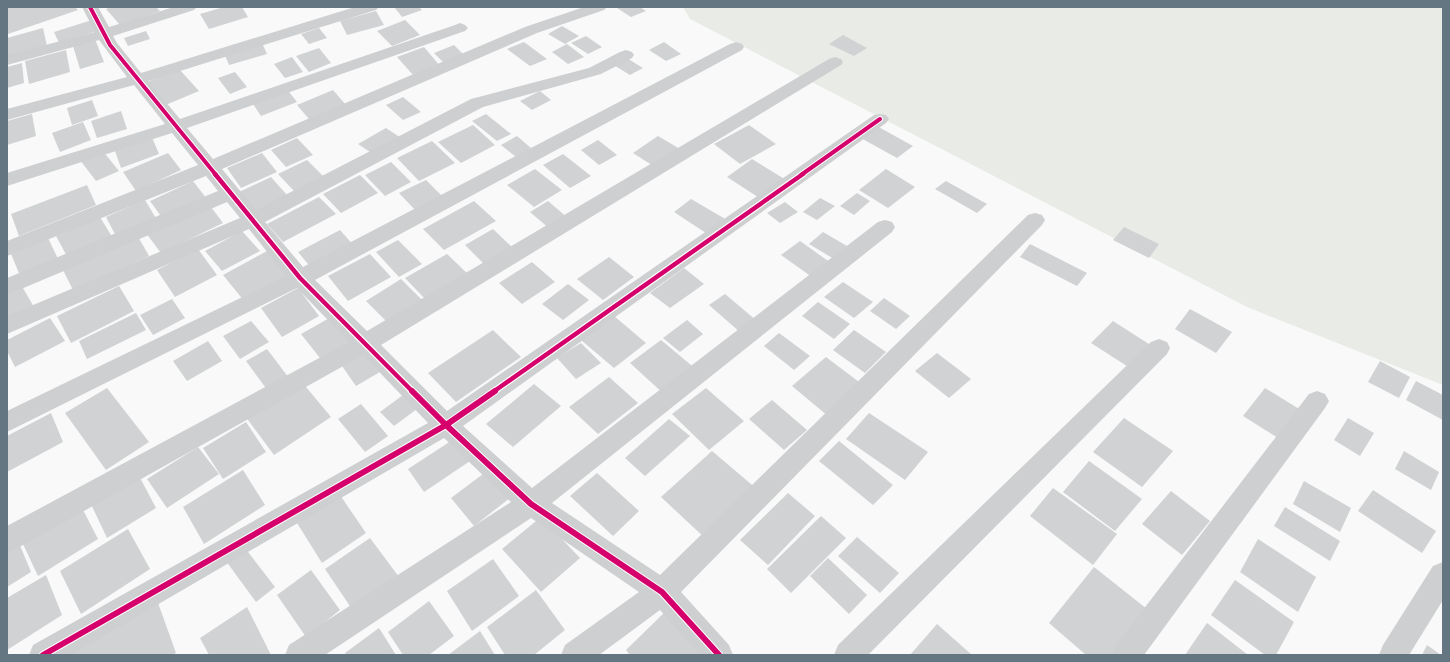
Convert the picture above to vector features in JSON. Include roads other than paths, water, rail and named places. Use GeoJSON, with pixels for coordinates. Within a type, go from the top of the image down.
{"type":"FeatureCollection","features":[{"type":"Feature","properties":{"kind":"street"},"geometry":{"type":"LineString","coordinates":[[90,7],[110,45],[300,278],[446,425],[530,504],[662,592],[719,655]]}},
{"type":"Feature","properties":{"kind":"street"},"geometry":{"type":"LineString","coordinates":[[7,60],[104,34],[189,7]]}},
{"type":"Feature","properties":{"kind":"street"},"geometry":{"type":"LineString","coordinates":[[7,115],[138,79],[371,7]]}},
{"type":"Feature","properties":{"kind":"street"},"geometry":{"type":"LineString","coordinates":[[7,249],[210,167],[531,30],[599,7]]}},
{"type":"Feature","properties":{"kind":"street"},"geometry":{"type":"LineString","coordinates":[[7,180],[176,126],[460,28]]}},
{"type":"Feature","properties":{"kind":"street"},"geometry":{"type":"LineString","coordinates":[[7,422],[300,278],[736,48]]}},
{"type":"Feature","properties":{"kind":"street"},"geometry":{"type":"LineString","coordinates":[[7,325],[253,220],[477,103],[594,71],[626,55]]}},
{"type":"Feature","properties":{"kind":"street"},"geometry":{"type":"LineString","coordinates":[[7,540],[366,343],[835,62]]}},
{"type":"Feature","properties":{"kind":"street"},"geometry":{"type":"LineString","coordinates":[[43,655],[446,425],[880,119]]}},
{"type":"Feature","properties":{"kind":"street"},"geometry":{"type":"LineString","coordinates":[[7,287],[230,193]]}},
{"type":"Feature","properties":{"kind":"street"},"geometry":{"type":"LineString","coordinates":[[575,655],[662,592],[1035,220]]}},
{"type":"Feature","properties":{"kind":"street"},"geometry":{"type":"LineString","coordinates":[[298,655],[530,504],[885,227]]}},
{"type":"Feature","properties":{"kind":"street"},"geometry":{"type":"LineString","coordinates":[[848,655],[1159,348]]}},
{"type":"Feature","properties":{"kind":"street"},"geometry":{"type":"LineString","coordinates":[[1126,655],[1316,401]]}},
{"type":"Feature","properties":{"kind":"street"},"geometry":{"type":"LineString","coordinates":[[1393,655],[1443,575]]}}]}
